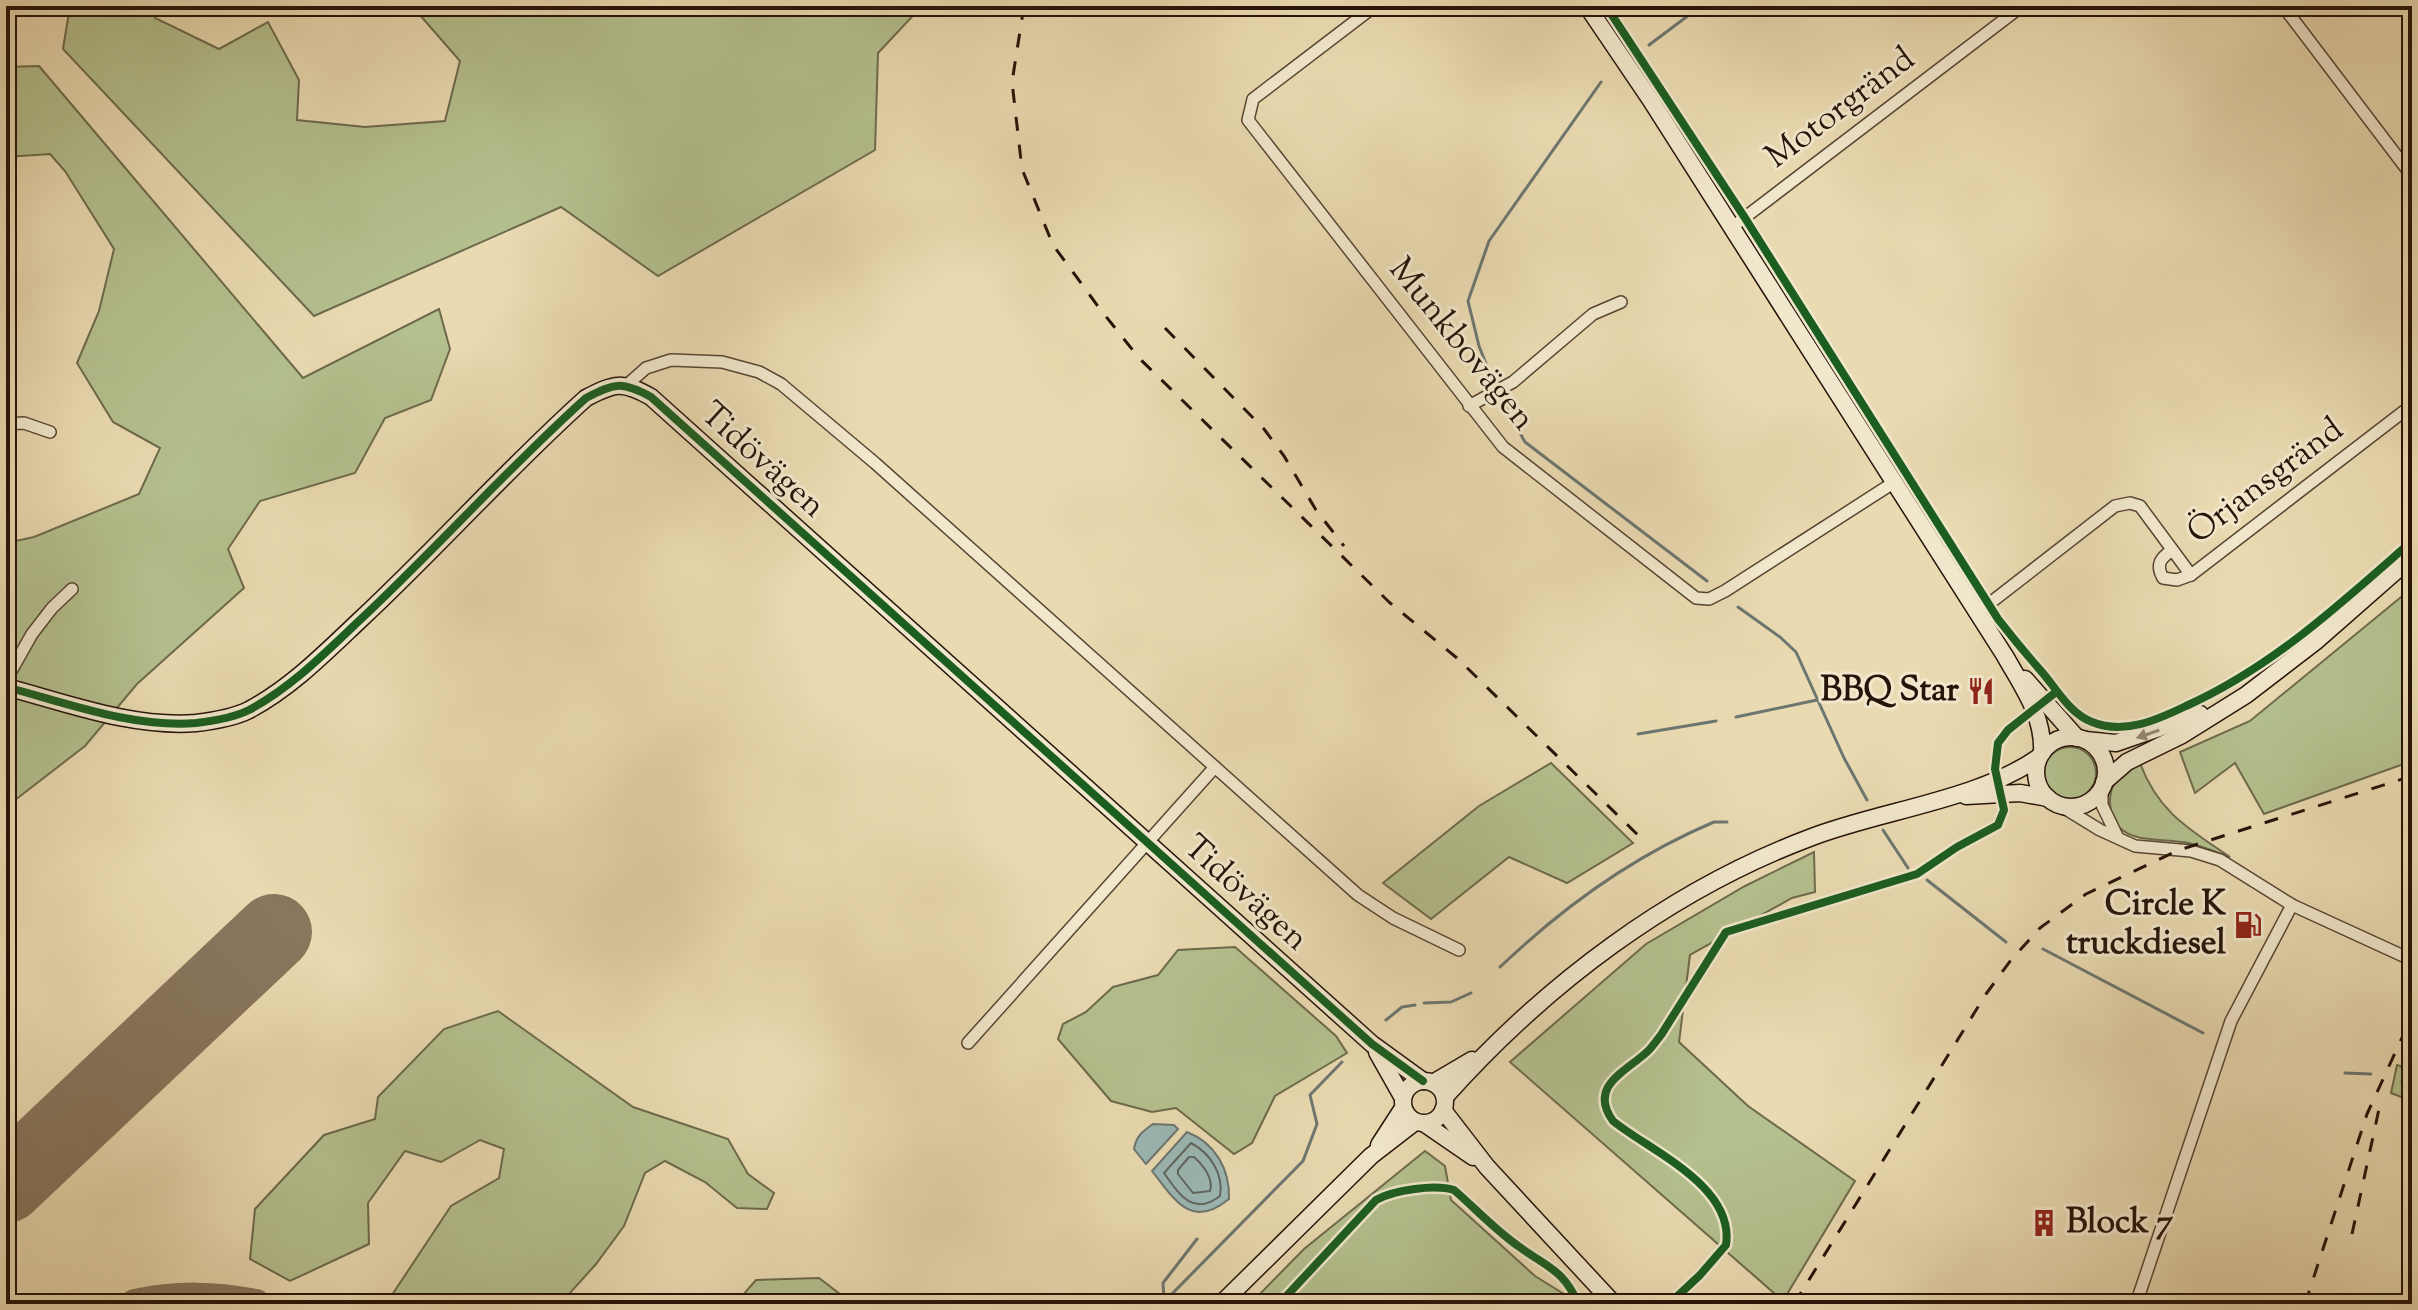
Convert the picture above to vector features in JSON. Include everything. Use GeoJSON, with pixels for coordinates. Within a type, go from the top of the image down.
{"type":"FeatureCollection","features":[{"type":"Feature","properties":{"kind":"street","name":"Munkbovägen"},"geometry":{"type":"LineString","coordinates":[[1375,6],[1253,99],[1248,120],[1503,447],[1696,598],[1709,599],[1725,591],[1893,483]]}},
{"type":"Feature","properties":{"kind":"street"},"geometry":{"type":"LineString","coordinates":[[1587,6],[1650,99],[2005,656],[2039,720],[2043,735],[2037,777],[2041,789],[2052,801],[2100,830],[2135,846],[2191,851],[2220,860],[2292,905],[2412,960]]}},
{"type":"Feature","properties":{"kind":"street","name":"Motorgränd"},"geometry":{"type":"LineString","coordinates":[[1731,228],[2022,6]]}},
{"type":"Feature","properties":{"kind":"street"},"geometry":{"type":"LineString","coordinates":[[2283,6],[2412,176]]}},
{"type":"Feature","properties":{"kind":"street"},"geometry":{"type":"LineString","coordinates":[[1469,406],[1513,382],[1593,314],[1621,302]]}},
{"type":"Feature","properties":{"kind":"street"},"geometry":{"type":"LineString","coordinates":[[6,687],[119,717],[163,723],[198,723],[245,712],[272,697],[314,663],[586,398],[608,386],[628,384],[646,368],[671,360],[722,362],[759,372],[781,384],[875,463],[1371,905],[1459,950]]}},
{"type":"Feature","properties":{"kind":"street","name":"Tidövägen"},"geometry":{"type":"LineString","coordinates":[[628,384],[651,397],[1372,1044],[1428,1082]]}},
{"type":"Feature","properties":{"kind":"street","name":"Örjansgränd"},"geometry":{"type":"LineString","coordinates":[[1976,614],[2115,506],[2130,503],[2140,506],[2191,575],[2412,405]]}},
{"type":"Feature","properties":{"kind":"street"},"geometry":{"type":"LineString","coordinates":[[6,424],[24,423],[50,432]]}},
{"type":"Feature","properties":{"kind":"street"},"geometry":{"type":"LineString","coordinates":[[2172,550],[2160,559],[2158,565],[2163,578],[2177,580],[2191,575]]}},
{"type":"Feature","properties":{"kind":"street"},"geometry":{"type":"LineString","coordinates":[[1949,796],[2020,793],[2070,806],[2092,799],[2127,762],[2182,735],[2246,695],[2315,642],[2412,557]]}},
{"type":"Feature","properties":{"kind":"street"},"geometry":{"type":"LineString","coordinates":[[6,680],[32,634],[72,589]]}},
{"type":"Feature","properties":{"kind":"street"},"geometry":{"type":"LineString","coordinates":[[2005,656],[2080,739],[2093,744],[2101,755],[2104,761],[2102,805],[2117,836]]}},
{"type":"Feature","properties":{"kind":"street"},"geometry":{"type":"LineString","coordinates":[[1221,1304],[1371,1156],[1420,1123],[1434,1121],[1444,1103],[1484,1053],[1586,965],[1637,929],[1725,875],[1824,833],[2015,773],[2060,739],[2116,743],[2177,724],[2246,695]]}},
{"type":"Feature","properties":{"kind":"street"},"geometry":{"type":"LineString","coordinates":[[968,1043],[1215,767]]}},
{"type":"Feature","properties":{"kind":"street"},"geometry":{"type":"LineString","coordinates":[[2136,1304],[2226,1033],[2292,905]]}},
{"type":"Feature","properties":{"kind":"street","name":"Tidövägen"},"geometry":{"type":"LineString","coordinates":[[1372,1044],[1403,1103]]}},
{"type":"Feature","properties":{"kind":"street"},"geometry":{"type":"LineString","coordinates":[[1371,1156],[1414,1083],[1428,1082],[1484,1053]]}},
{"type":"Feature","properties":{"kind":"street"},"geometry":{"type":"LineString","coordinates":[[1428,1082],[1440,1088],[1444,1103],[1487,1167],[1614,1304]]}},
{"type":"Feature","properties":{"kind":"street"},"geometry":{"type":"LineString","coordinates":[[1403,1103],[1408,1116],[1487,1167]]}},
{"type":"Feature","properties":{"kind":"green space"},"geometry":{"type":"Polygon","coordinates":[[[70,6],[156,6],[155,18],[219,49],[268,22],[299,80],[297,120],[365,127],[445,121],[460,61],[412,6],[922,6],[878,53],[875,150],[658,276],[561,207],[314,316],[63,49],[70,6]]]}},
{"type":"Feature","properties":{"kind":"green space"},"geometry":{"type":"Polygon","coordinates":[[[39,66],[303,378],[439,309],[450,349],[431,400],[385,418],[355,473],[260,501],[228,549],[244,588],[137,684],[85,746],[6,807],[6,543],[34,537],[139,494],[160,448],[113,422],[77,363],[99,311],[114,249],[65,171],[50,154],[6,157],[6,67],[39,66]]]}},
{"type":"Feature","properties":{"kind":"green space"},"geometry":{"type":"Polygon","coordinates":[[[2412,588],[2412,761],[2264,814],[2235,763],[2195,793],[2180,752],[2250,721],[2412,588]]]}},
{"type":"Feature","properties":{"kind":"green space"},"geometry":{"type":"Polygon","coordinates":[[[2070,747],[2089,754],[2096,773],[2089,792],[2070,799],[2051,792],[2044,773],[2051,754],[2070,747]]]}},
{"type":"Feature","properties":{"kind":"green space"},"geometry":{"type":"Polygon","coordinates":[[[1551,763],[1633,843],[1567,883],[1509,857],[1431,919],[1383,883],[1479,806],[1551,763]]]}},
{"type":"Feature","properties":{"kind":"green space"},"geometry":{"type":"Polygon","coordinates":[[[2140,763],[2156,794],[2176,818],[2230,857],[2188,843],[2137,837],[2118,826],[2112,815],[2112,787],[2140,763]]]}},
{"type":"Feature","properties":{"kind":"green space"},"geometry":{"type":"Polygon","coordinates":[[[1814,852],[1815,892],[1792,898],[1690,955],[1679,1042],[1748,1106],[1855,1181],[1783,1301],[1510,1062],[1646,944],[1745,886],[1814,852]]]}},
{"type":"Feature","properties":{"kind":"green space"},"geometry":{"type":"Polygon","coordinates":[[[1235,947],[1336,1036],[1347,1053],[1275,1096],[1252,1143],[1234,1154],[1176,1108],[1152,1112],[1111,1101],[1058,1039],[1063,1024],[1086,1012],[1113,987],[1158,975],[1178,950],[1235,947]]]}},
{"type":"Feature","properties":{"kind":"green space"},"geometry":{"type":"Polygon","coordinates":[[[498,1011],[633,1107],[728,1139],[748,1174],[774,1193],[767,1209],[737,1208],[705,1182],[665,1161],[645,1173],[624,1226],[562,1302],[386,1304],[451,1206],[499,1178],[504,1149],[480,1140],[441,1162],[405,1151],[368,1203],[369,1244],[290,1281],[250,1259],[255,1209],[324,1135],[375,1119],[378,1097],[444,1029],[498,1011]]]}},
{"type":"Feature","properties":{"kind":"green space"},"geometry":{"type":"Polygon","coordinates":[[[2397,1065],[2412,1070],[2412,1101],[2391,1093],[2397,1065]]]}},
{"type":"Feature","properties":{"kind":"green space"},"geometry":{"type":"Polygon","coordinates":[[[1425,1151],[1445,1166],[1451,1200],[1535,1276],[1580,1304],[1250,1304],[1304,1249],[1425,1151]]]}},
{"type":"Feature","properties":{"kind":"green space"},"geometry":{"type":"Polygon","coordinates":[[[819,1278],[853,1304],[735,1304],[756,1280],[819,1278]]]}},
{"type":"Feature","properties":{"kind":"water"},"geometry":{"type":"Polygon","coordinates":[[[1153,1124],[1174,1125],[1178,1129],[1146,1164],[1134,1149],[1140,1134],[1153,1124]]]}},
{"type":"Feature","properties":{"kind":"water"},"geometry":{"type":"Polygon","coordinates":[[[1187,1132],[1213,1150],[1227,1177],[1229,1199],[1204,1212],[1185,1208],[1176,1201],[1152,1171],[1187,1132]]]}},
{"type":"Feature","properties":{"kind":"waterway"},"geometry":{"type":"LineString","coordinates":[[1649,45],[1701,6]]}},
{"type":"Feature","properties":{"kind":"waterway"},"geometry":{"type":"LineString","coordinates":[[1492,379],[1479,346],[1468,301],[1489,241],[1601,82]]}},
{"type":"Feature","properties":{"kind":"waterway"},"geometry":{"type":"LineString","coordinates":[[1502,401],[1525,442],[1707,581]]}},
{"type":"Feature","properties":{"kind":"waterway"},"geometry":{"type":"LineString","coordinates":[[1738,607],[1796,652],[1844,758],[1867,800]]}},
{"type":"Feature","properties":{"kind":"waterway"},"geometry":{"type":"LineString","coordinates":[[1736,717],[1817,700]]}},
{"type":"Feature","properties":{"kind":"waterway"},"geometry":{"type":"LineString","coordinates":[[1638,734],[1716,721]]}},
{"type":"Feature","properties":{"kind":"waterway"},"geometry":{"type":"LineString","coordinates":[[1500,967],[1549,923],[1601,884],[1684,835],[1714,822],[1727,822]]}},
{"type":"Feature","properties":{"kind":"waterway"},"geometry":{"type":"LineString","coordinates":[[1883,830],[1908,868]]}},
{"type":"Feature","properties":{"kind":"waterway"},"geometry":{"type":"LineString","coordinates":[[1927,880],[2006,942]]}},
{"type":"Feature","properties":{"kind":"waterway"},"geometry":{"type":"LineString","coordinates":[[2043,949],[2203,1033]]}},
{"type":"Feature","properties":{"kind":"waterway"},"geometry":{"type":"LineString","coordinates":[[1424,1003],[1451,1002],[1471,993]]}},
{"type":"Feature","properties":{"kind":"waterway"},"geometry":{"type":"LineString","coordinates":[[1386,1020],[1402,1007],[1415,1005]]}},
{"type":"Feature","properties":{"kind":"waterway"},"geometry":{"type":"LineString","coordinates":[[1162,1304],[1303,1161],[1317,1124],[1310,1095],[1342,1062]]}},
{"type":"Feature","properties":{"kind":"waterway"},"geometry":{"type":"LineString","coordinates":[[2345,1073],[2371,1074]]}},
{"type":"Feature","properties":{"kind":"waterway"},"geometry":{"type":"LineString","coordinates":[[2402,1082],[2412,1087]]}},
{"type":"Feature","properties":{"kind":"waterway"},"geometry":{"type":"LineString","coordinates":[[1164,1300],[1163,1283],[1197,1239]]}},
{"type":"Feature","properties":{"kind":"taxiway"},"geometry":{"type":"LineString","coordinates":[[135,1304],[196,1298],[256,1304]]}},
{"type":"Feature","properties":{"kind":"runway"},"geometry":{"type":"LineString","coordinates":[[6,1185],[274,932]]}},
{"type":"Feature","properties":{"kind":"railway"},"geometry":{"type":"LineString","coordinates":[[1024,6],[1012,82],[1022,169],[1053,245],[1100,309],[1139,358],[1389,602],[1457,658],[1642,839]]}},
{"type":"Feature","properties":{"kind":"railway"},"geometry":{"type":"LineString","coordinates":[[1165,328],[1264,429],[1316,510],[1344,546]]}},
{"type":"Feature","properties":{"kind":"railway"},"geometry":{"type":"LineString","coordinates":[[1794,1304],[1986,994],[2040,928],[2086,894],[2179,850],[2412,776]]}},
{"type":"Feature","properties":{"kind":"railway"},"geometry":{"type":"LineString","coordinates":[[2305,1304],[2367,1114],[2412,1016]]}},
{"type":"Feature","properties":{"kind":"railway"},"geometry":{"type":"LineString","coordinates":[[2352,1234],[2379,1109]]}},
{"type":"Feature","properties":{"kind":"cycle path"},"geometry":{"type":"LineString","coordinates":[[1606,6],[1745,218],[1998,619],[2064,700],[2084,718],[2104,726],[2140,724],[2218,690],[2305,632],[2412,541]]}},
{"type":"Feature","properties":{"kind":"cycle path"},"geometry":{"type":"LineString","coordinates":[[6,687],[100,713],[148,722],[196,723],[249,710],[280,691],[322,656],[586,398],[612,387],[633,388],[651,397],[1372,1044],[1423,1081]]}},
{"type":"Feature","properties":{"kind":"cycle path"},"geometry":{"type":"LineString","coordinates":[[1669,1304],[1726,1245],[1725,1224],[1717,1205],[1687,1172],[1613,1121],[1606,1108],[1607,1088],[1661,1035],[1726,932],[1917,874],[1998,825],[2004,810],[1995,769],[1998,743],[2008,730],[2056,692]]}},
{"type":"Feature","properties":{"kind":"cycle path"},"geometry":{"type":"LineString","coordinates":[[1279,1304],[1376,1200],[1426,1188],[1454,1190],[1504,1235],[1561,1277],[1578,1304]]}},
{"type":"Feature","properties":{"kind":"place","name":"BBQ Star"},"geometry":{"type":"Point","coordinates":[1981,691]}},
{"type":"Feature","properties":{"kind":"place","name":"Circle K truckdiesel"},"geometry":{"type":"Point","coordinates":[2248,925]}},
{"type":"Feature","properties":{"kind":"place","name":"Block 7"},"geometry":{"type":"Point","coordinates":[2044,1223]}}]}
